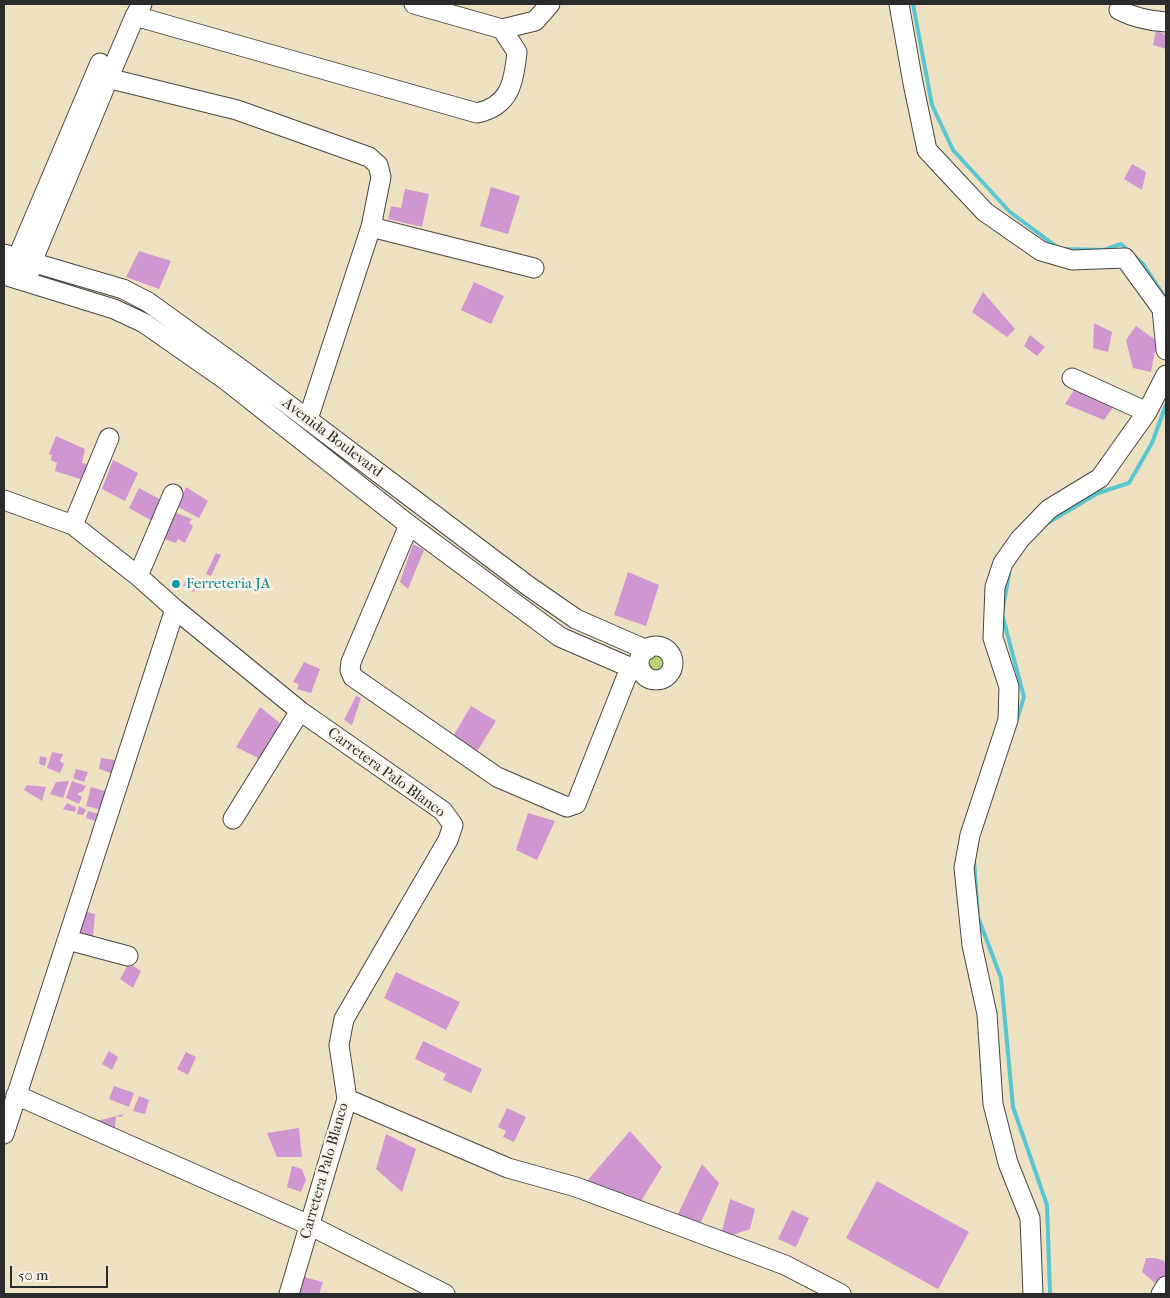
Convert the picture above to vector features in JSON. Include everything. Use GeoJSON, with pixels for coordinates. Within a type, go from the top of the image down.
{"type":"FeatureCollection","features":[{"type":"Feature","properties":{"kind":"street"},"geometry":{"type":"LineString","coordinates":[[414,4],[502,29],[535,21],[550,4]]}},
{"type":"Feature","properties":{"kind":"street"},"geometry":{"type":"LineString","coordinates":[[899,4],[912,83],[927,150],[985,212],[1041,251],[1072,260],[1125,258],[1162,309],[1166,350]]}},
{"type":"Feature","properties":{"kind":"street"},"geometry":{"type":"LineString","coordinates":[[14,278],[17,258],[136,8],[476,113],[490,110],[506,97],[514,78],[517,52],[502,29]]}},
{"type":"Feature","properties":{"kind":"street"},"geometry":{"type":"LineString","coordinates":[[1119,10],[1133,17],[1148,21],[1166,22]]}},
{"type":"Feature","properties":{"kind":"street"},"geometry":{"type":"LineString","coordinates":[[102,76],[237,110],[369,157],[378,165],[381,177],[371,227],[308,420]]}},
{"type":"Feature","properties":{"kind":"street"},"geometry":{"type":"LineString","coordinates":[[371,227],[534,268]]}},
{"type":"Feature","properties":{"kind":"street","name":"Avenida Boulevard"},"geometry":{"type":"LineString","coordinates":[[17,258],[123,289],[148,302],[527,585],[576,619],[647,650]]}},
{"type":"Feature","properties":{"kind":"street","name":"Avenida Boulevard"},"geometry":{"type":"LineString","coordinates":[[14,278],[114,309],[144,323],[227,381],[409,525],[560,637],[637,671]]}},
{"type":"Feature","properties":{"kind":"street"},"geometry":{"type":"LineString","coordinates":[[1033,1294],[1030,1218],[1008,1163],[993,1104],[987,1014],[972,945],[964,868],[970,835],[1008,720],[1009,688],[993,638],[995,587],[1003,563],[1020,539],[1049,509],[1100,478],[1147,412],[1166,375]]}},
{"type":"Feature","properties":{"kind":"street"},"geometry":{"type":"LineString","coordinates":[[1072,378],[1147,412]]}},
{"type":"Feature","properties":{"kind":"street"},"geometry":{"type":"LineString","coordinates":[[73,525],[109,438]]}},
{"type":"Feature","properties":{"kind":"street"},"geometry":{"type":"LineString","coordinates":[[138,576],[172,494]]}},
{"type":"Feature","properties":{"kind":"street","name":"Carretera Palo Blanco"},"geometry":{"type":"LineString","coordinates":[[4,500],[73,525],[138,576],[175,609],[300,711],[443,811],[453,825],[448,840],[344,1019],[339,1045],[347,1099],[289,1294]]}},
{"type":"Feature","properties":{"kind":"street"},"geometry":{"type":"LineString","coordinates":[[409,525],[351,662],[350,670],[353,677],[497,777],[567,807],[576,804],[637,671],[640,668],[641,658],[652,647],[663,648],[671,655],[673,666],[668,676],[663,679],[652,680],[637,671]]}},
{"type":"Feature","properties":{"kind":"street"},"geometry":{"type":"LineString","coordinates":[[4,1134],[175,609]]}},
{"type":"Feature","properties":{"kind":"street"},"geometry":{"type":"LineString","coordinates":[[233,819],[300,711]]}},
{"type":"Feature","properties":{"kind":"street"},"geometry":{"type":"LineString","coordinates":[[68,940],[128,956]]}},
{"type":"Feature","properties":{"kind":"street"},"geometry":{"type":"LineString","coordinates":[[16,1095],[309,1225],[446,1294]]}},
{"type":"Feature","properties":{"kind":"street"},"geometry":{"type":"LineString","coordinates":[[347,1099],[508,1168],[576,1187],[785,1265],[841,1294]]}},
{"type":"Feature","properties":{"kind":"street"},"geometry":{"type":"LineString","coordinates":[[1161,1294],[1166,1286]]}},
{"type":"Feature","properties":{"kind":"green space"},"geometry":{"type":"Polygon","coordinates":[[[657,650],[666,654],[670,663],[666,672],[657,676],[648,672],[644,663],[648,654],[657,650]]]}},
{"type":"Feature","properties":{"kind":"building"},"geometry":{"type":"Polygon","coordinates":[[[1156,30],[1166,35],[1166,49],[1153,45],[1156,30]]]}},
{"type":"Feature","properties":{"kind":"building"},"geometry":{"type":"Polygon","coordinates":[[[1132,164],[1146,172],[1142,190],[1124,179],[1132,164]]]}},
{"type":"Feature","properties":{"kind":"building"},"geometry":{"type":"Polygon","coordinates":[[[491,187],[520,196],[508,234],[480,226],[491,187]]]}},
{"type":"Feature","properties":{"kind":"building"},"geometry":{"type":"Polygon","coordinates":[[[405,189],[429,194],[422,227],[388,219],[391,206],[401,208],[405,189]]]}},
{"type":"Feature","properties":{"kind":"building"},"geometry":{"type":"Polygon","coordinates":[[[139,251],[171,261],[159,289],[126,277],[139,251]]]}},
{"type":"Feature","properties":{"kind":"building"},"geometry":{"type":"Polygon","coordinates":[[[474,282],[504,296],[491,324],[461,310],[474,282]]]}},
{"type":"Feature","properties":{"kind":"building"},"geometry":{"type":"Polygon","coordinates":[[[983,292],[1015,329],[1007,337],[972,312],[983,292]]]}},
{"type":"Feature","properties":{"kind":"building"},"geometry":{"type":"Polygon","coordinates":[[[1094,323],[1112,332],[1108,352],[1093,348],[1094,323]]]}},
{"type":"Feature","properties":{"kind":"building"},"geometry":{"type":"Polygon","coordinates":[[[1136,326],[1157,341],[1151,372],[1133,368],[1126,340],[1136,326]]]}},
{"type":"Feature","properties":{"kind":"building"},"geometry":{"type":"Polygon","coordinates":[[[1030,335],[1045,347],[1037,356],[1024,346],[1030,335]]]}},
{"type":"Feature","properties":{"kind":"building"},"geometry":{"type":"Polygon","coordinates":[[[1076,387],[1116,403],[1104,420],[1065,404],[1076,387]]]}},
{"type":"Feature","properties":{"kind":"building"},"geometry":{"type":"Polygon","coordinates":[[[56,436],[85,449],[82,463],[93,465],[89,482],[55,471],[57,463],[51,460],[52,455],[49,454],[56,436]]]}},
{"type":"Feature","properties":{"kind":"building"},"geometry":{"type":"Polygon","coordinates":[[[113,460],[138,473],[125,501],[102,489],[113,460]]]}},
{"type":"Feature","properties":{"kind":"building"},"geometry":{"type":"Polygon","coordinates":[[[186,487],[208,501],[199,518],[178,507],[186,487]]]}},
{"type":"Feature","properties":{"kind":"building"},"geometry":{"type":"Polygon","coordinates":[[[139,488],[165,502],[154,522],[129,508],[139,488]]]}},
{"type":"Feature","properties":{"kind":"building"},"geometry":{"type":"Polygon","coordinates":[[[176,513],[192,519],[189,523],[193,526],[185,543],[178,539],[176,543],[162,538],[176,513]]]}},
{"type":"Feature","properties":{"kind":"building"},"geometry":{"type":"Polygon","coordinates":[[[413,544],[424,550],[408,589],[400,582],[413,544]]]}},
{"type":"Feature","properties":{"kind":"building"},"geometry":{"type":"Polygon","coordinates":[[[216,553],[221,555],[211,576],[206,574],[216,553]]]}},
{"type":"Feature","properties":{"kind":"building"},"geometry":{"type":"Polygon","coordinates":[[[628,572],[659,585],[646,626],[614,615],[628,572]]]}},
{"type":"Feature","properties":{"kind":"building"},"geometry":{"type":"Polygon","coordinates":[[[187,578],[200,584],[194,592],[183,586],[187,578]]]}},
{"type":"Feature","properties":{"kind":"building"},"geometry":{"type":"Polygon","coordinates":[[[304,662],[320,669],[311,693],[297,689],[299,684],[293,682],[304,662]]]}},
{"type":"Feature","properties":{"kind":"building"},"geometry":{"type":"Polygon","coordinates":[[[356,696],[361,698],[352,725],[344,720],[356,696]]]}},
{"type":"Feature","properties":{"kind":"building"},"geometry":{"type":"Polygon","coordinates":[[[471,706],[496,721],[476,753],[452,738],[471,706]]]}},
{"type":"Feature","properties":{"kind":"building"},"geometry":{"type":"Polygon","coordinates":[[[260,707],[281,724],[262,760],[236,747],[260,707]]]}},
{"type":"Feature","properties":{"kind":"building"},"geometry":{"type":"Polygon","coordinates":[[[52,752],[63,754],[60,761],[64,764],[60,773],[47,768],[52,752]]]}},
{"type":"Feature","properties":{"kind":"building"},"geometry":{"type":"Polygon","coordinates":[[[40,756],[47,758],[45,766],[39,764],[40,756]]]}},
{"type":"Feature","properties":{"kind":"building"},"geometry":{"type":"Polygon","coordinates":[[[101,758],[115,760],[114,774],[99,769],[101,758]]]}},
{"type":"Feature","properties":{"kind":"building"},"geometry":{"type":"Polygon","coordinates":[[[76,769],[88,772],[84,782],[73,778],[76,769]]]}},
{"type":"Feature","properties":{"kind":"building"},"geometry":{"type":"Polygon","coordinates":[[[69,781],[63,798],[50,794],[56,782],[69,781]]]}},
{"type":"Feature","properties":{"kind":"building"},"geometry":{"type":"Polygon","coordinates":[[[72,781],[86,786],[83,791],[77,794],[82,797],[79,804],[66,798],[72,781]]]}},
{"type":"Feature","properties":{"kind":"building"},"geometry":{"type":"Polygon","coordinates":[[[27,785],[46,787],[42,801],[24,790],[27,785]]]}},
{"type":"Feature","properties":{"kind":"building"},"geometry":{"type":"Polygon","coordinates":[[[91,787],[111,793],[106,811],[86,806],[91,787]]]}},
{"type":"Feature","properties":{"kind":"building"},"geometry":{"type":"Polygon","coordinates":[[[67,803],[76,807],[75,812],[63,809],[67,803]]]}},
{"type":"Feature","properties":{"kind":"building"},"geometry":{"type":"Polygon","coordinates":[[[79,806],[86,810],[83,815],[77,814],[79,806]]]}},
{"type":"Feature","properties":{"kind":"building"},"geometry":{"type":"Polygon","coordinates":[[[88,811],[105,816],[104,824],[86,818],[88,811]]]}},
{"type":"Feature","properties":{"kind":"building"},"geometry":{"type":"Polygon","coordinates":[[[528,813],[555,821],[537,860],[516,850],[528,813]]]}},
{"type":"Feature","properties":{"kind":"building"},"geometry":{"type":"Polygon","coordinates":[[[87,912],[95,914],[93,937],[78,932],[87,912]]]}},
{"type":"Feature","properties":{"kind":"building"},"geometry":{"type":"Polygon","coordinates":[[[129,963],[141,971],[133,988],[120,979],[129,963]]]}},
{"type":"Feature","properties":{"kind":"building"},"geometry":{"type":"Polygon","coordinates":[[[396,972],[460,1002],[446,1030],[384,998],[396,972]]]}},
{"type":"Feature","properties":{"kind":"building"},"geometry":{"type":"Polygon","coordinates":[[[423,1041],[482,1069],[471,1093],[443,1080],[446,1074],[415,1059],[423,1041]]]}},
{"type":"Feature","properties":{"kind":"building"},"geometry":{"type":"Polygon","coordinates":[[[109,1051],[118,1057],[112,1070],[102,1064],[109,1051]]]}},
{"type":"Feature","properties":{"kind":"building"},"geometry":{"type":"Polygon","coordinates":[[[186,1052],[196,1057],[188,1075],[177,1069],[186,1052]]]}},
{"type":"Feature","properties":{"kind":"building"},"geometry":{"type":"Polygon","coordinates":[[[114,1086],[134,1093],[129,1107],[109,1099],[114,1086]]]}},
{"type":"Feature","properties":{"kind":"building"},"geometry":{"type":"Polygon","coordinates":[[[139,1096],[149,1100],[145,1114],[133,1111],[139,1096]]]}},
{"type":"Feature","properties":{"kind":"building"},"geometry":{"type":"Polygon","coordinates":[[[507,1108],[526,1117],[514,1142],[503,1137],[506,1131],[498,1127],[507,1108]]]}},
{"type":"Feature","properties":{"kind":"building"},"geometry":{"type":"Polygon","coordinates":[[[116,1116],[115,1128],[97,1121],[116,1116]]]}},
{"type":"Feature","properties":{"kind":"building"},"geometry":{"type":"Polygon","coordinates":[[[299,1128],[302,1157],[277,1157],[267,1133],[299,1128]]]}},
{"type":"Feature","properties":{"kind":"building"},"geometry":{"type":"Polygon","coordinates":[[[630,1131],[662,1167],[638,1206],[586,1182],[630,1131]]]}},
{"type":"Feature","properties":{"kind":"building"},"geometry":{"type":"Polygon","coordinates":[[[386,1134],[416,1149],[402,1192],[376,1169],[386,1134]]]}},
{"type":"Feature","properties":{"kind":"building"},"geometry":{"type":"Polygon","coordinates":[[[702,1164],[719,1183],[700,1224],[677,1216],[702,1164]]]}},
{"type":"Feature","properties":{"kind":"building"},"geometry":{"type":"Polygon","coordinates":[[[292,1166],[302,1169],[306,1180],[301,1192],[287,1187],[292,1166]]]}},
{"type":"Feature","properties":{"kind":"building"},"geometry":{"type":"Polygon","coordinates":[[[877,1181],[969,1232],[938,1289],[846,1238],[877,1181]]]}},
{"type":"Feature","properties":{"kind":"building"},"geometry":{"type":"Polygon","coordinates":[[[730,1199],[755,1209],[750,1229],[733,1235],[722,1231],[730,1199]]]}},
{"type":"Feature","properties":{"kind":"building"},"geometry":{"type":"Polygon","coordinates":[[[792,1210],[809,1218],[796,1247],[778,1239],[792,1210]]]}},
{"type":"Feature","properties":{"kind":"building"},"geometry":{"type":"Polygon","coordinates":[[[1146,1258],[1164,1261],[1166,1277],[1155,1283],[1142,1272],[1146,1258]]]}},
{"type":"Feature","properties":{"kind":"building"},"geometry":{"type":"Polygon","coordinates":[[[300,1276],[323,1282],[319,1294],[295,1294],[300,1276]]]}},
{"type":"Feature","properties":{"kind":"waterway"},"geometry":{"type":"LineString","coordinates":[[913,4],[932,105],[953,150],[1010,212],[1057,247]]}},
{"type":"Feature","properties":{"kind":"waterway"},"geometry":{"type":"LineString","coordinates":[[1065,249],[1104,250],[1121,244],[1143,264],[1166,299]]}},
{"type":"Feature","properties":{"kind":"waterway"},"geometry":{"type":"LineString","coordinates":[[1046,524],[1098,493],[1129,483],[1152,443],[1166,405]]}},
{"type":"Feature","properties":{"kind":"waterway"},"geometry":{"type":"LineString","coordinates":[[1009,574],[1002,614],[1024,697],[1017,720]]}},
{"type":"Feature","properties":{"kind":"waterway"},"geometry":{"type":"LineString","coordinates":[[974,860],[978,917],[1001,978],[1013,1107],[1047,1205],[1050,1294]]}},
{"type":"Feature","properties":{"kind":"place","name":"Ferreteria JA"},"geometry":{"type":"Point","coordinates":[176,584]}}]}
